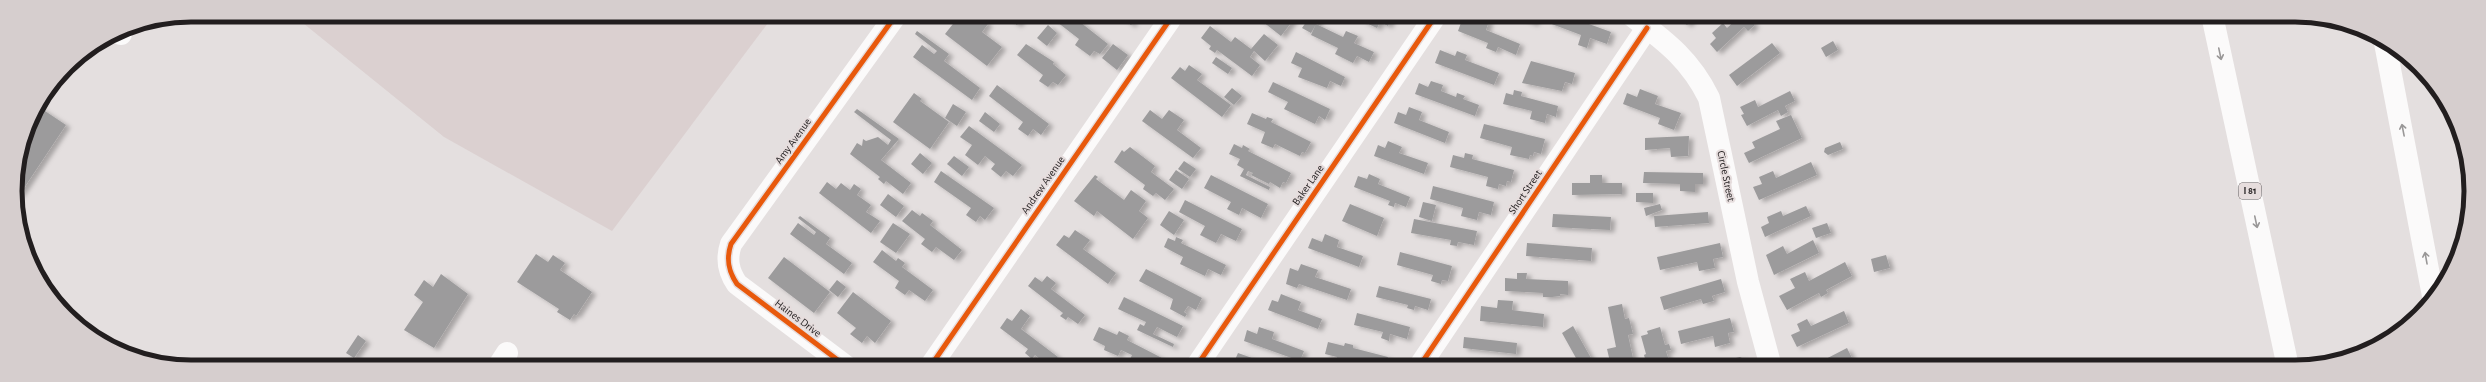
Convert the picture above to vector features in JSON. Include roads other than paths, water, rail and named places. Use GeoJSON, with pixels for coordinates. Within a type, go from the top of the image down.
{"type":"FeatureCollection","features":[{"type":"Feature","properties":{"kind":"main road","name":"Amy Avenue"},"geometry":{"type":"LineString","coordinates":[[738,284],[728,266],[728,254],[731,244],[891,22]]}},
{"type":"Feature","properties":{"kind":"main road","name":"Andrew Avenue"},"geometry":{"type":"LineString","coordinates":[[935,360],[1168,22]]}},
{"type":"Feature","properties":{"kind":"main road","name":"Baker Lane"},"geometry":{"type":"LineString","coordinates":[[1201,360],[1431,22]]}},
{"type":"Feature","properties":{"kind":"main road","name":"Short Street"},"geometry":{"type":"LineString","coordinates":[[1423,360],[1639,22]]}},
{"type":"Feature","properties":{"kind":"main road","name":"Circle Street"},"geometry":{"type":"LineString","coordinates":[[1639,22],[1684,60],[1698,76],[1709,98],[1748,282],[1769,360]]}},
{"type":"Feature","properties":{"kind":"main road","name":"I 81"},"geometry":{"type":"LineString","coordinates":[[2214,22],[2286,360]]}},
{"type":"Feature","properties":{"kind":"main road"},"geometry":{"type":"LineString","coordinates":[[2386,48],[2432,290]]}},
{"type":"Feature","properties":{"kind":"main road","name":"Haines Drive"},"geometry":{"type":"LineString","coordinates":[[738,284],[838,360]]}}]}
